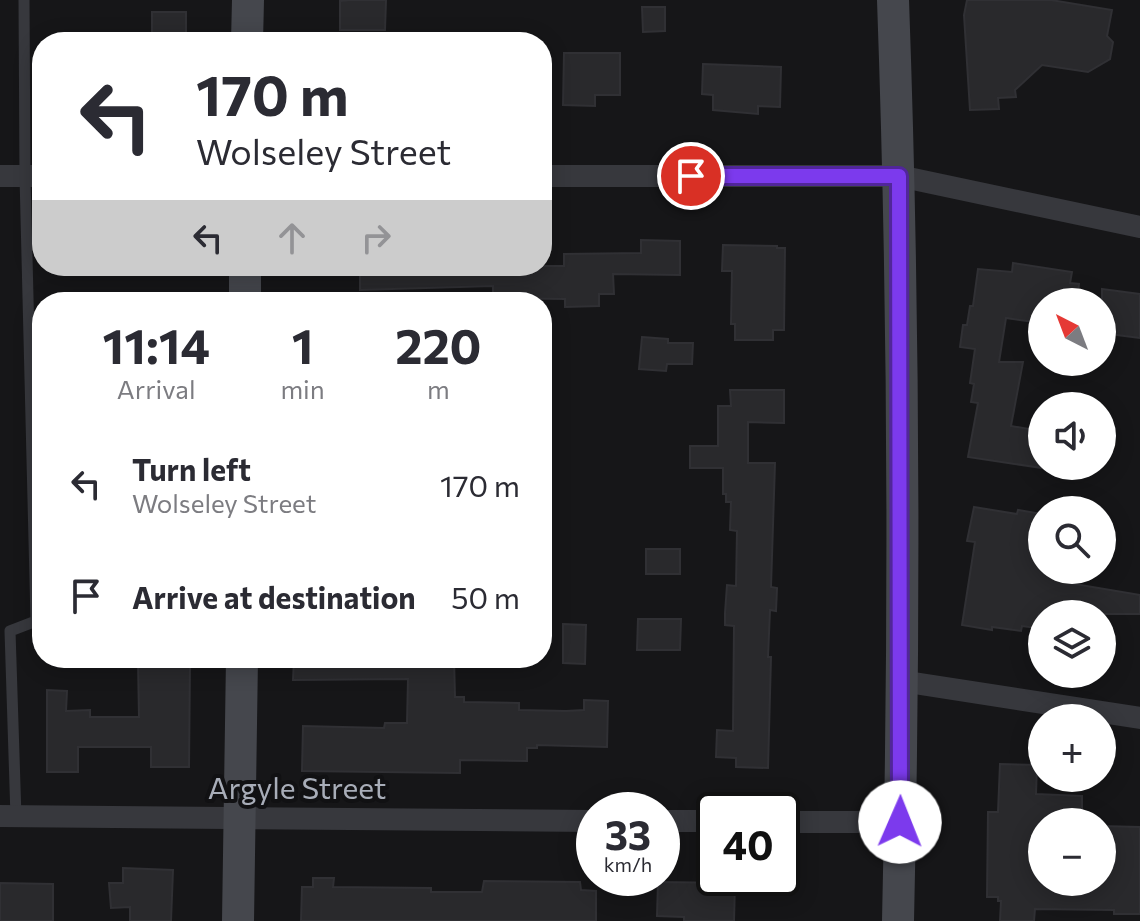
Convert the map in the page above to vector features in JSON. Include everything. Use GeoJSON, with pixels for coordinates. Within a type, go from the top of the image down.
{"type":"FeatureCollection","features":[{"type":"Feature","properties":{"kind":"street"},"geometry":{"type":"LineString","coordinates":[[247,32],[248,0]]}},
{"type":"Feature","properties":{"kind":"street"},"geometry":{"type":"LineString","coordinates":[[893,0],[899,176],[901,681],[898,921]]}},
{"type":"Feature","properties":{"kind":"street"},"geometry":{"type":"LineString","coordinates":[[0,176],[32,176]]}},
{"type":"Feature","properties":{"kind":"street"},"geometry":{"type":"LineString","coordinates":[[552,176],[899,176],[1140,227]]}},
{"type":"Feature","properties":{"kind":"street"},"geometry":{"type":"LineString","coordinates":[[238,921],[242,668]]}},
{"type":"Feature","properties":{"kind":"street"},"geometry":{"type":"LineString","coordinates":[[901,681],[1140,718]]}},
{"type":"Feature","properties":{"kind":"street","name":"Argyle Street"},"geometry":{"type":"LineString","coordinates":[[8,816],[576,821]]}},
{"type":"Feature","properties":{"kind":"street"},"geometry":{"type":"LineString","coordinates":[[800,822],[900,822]]}},
{"type":"Feature","properties":{"kind":"lane"},"geometry":{"type":"LineString","coordinates":[[24,0],[32,141]]}},
{"type":"Feature","properties":{"kind":"lane"},"geometry":{"type":"LineString","coordinates":[[8,816],[5,631],[32,622]]}},
{"type":"Feature","properties":{"kind":"building"},"geometry":{"type":"Polygon","coordinates":[[[386,0],[385,30],[340,30],[340,1],[386,0]]]}},
{"type":"Feature","properties":{"kind":"building"},"geometry":{"type":"Polygon","coordinates":[[[967,0],[1051,0],[1112,10],[1107,36],[1113,42],[1110,59],[1088,72],[1042,65],[1015,90],[1016,97],[998,98],[999,109],[970,110],[964,15],[967,0]]]}},
{"type":"Feature","properties":{"kind":"building"},"geometry":{"type":"Polygon","coordinates":[[[642,7],[665,7],[665,31],[643,32],[642,7]]]}},
{"type":"Feature","properties":{"kind":"building"},"geometry":{"type":"Polygon","coordinates":[[[152,12],[186,12],[186,32],[152,32],[152,12]]]}},
{"type":"Feature","properties":{"kind":"building"},"geometry":{"type":"Polygon","coordinates":[[[564,53],[620,53],[620,95],[595,95],[595,106],[563,105],[564,53]]]}},
{"type":"Feature","properties":{"kind":"building"},"geometry":{"type":"Polygon","coordinates":[[[703,64],[781,67],[780,107],[758,106],[758,114],[713,110],[713,95],[702,94],[703,64]]]}},
{"type":"Feature","properties":{"kind":"building"},"geometry":{"type":"Polygon","coordinates":[[[641,240],[680,241],[680,275],[613,274],[614,294],[599,294],[599,306],[565,307],[565,299],[552,299],[552,292],[493,292],[493,286],[360,290],[360,276],[552,276],[552,266],[564,266],[564,254],[641,253],[641,240]]]}},
{"type":"Feature","properties":{"kind":"building"},"geometry":{"type":"Polygon","coordinates":[[[723,245],[785,248],[784,330],[773,330],[773,340],[735,340],[735,324],[731,324],[732,271],[722,271],[723,245]]]}},
{"type":"Feature","properties":{"kind":"building"},"geometry":{"type":"Polygon","coordinates":[[[1013,263],[1072,272],[1070,283],[1079,284],[1079,288],[1028,288],[1028,321],[1006,318],[999,362],[1023,362],[1011,426],[1028,429],[1028,466],[968,457],[978,403],[971,402],[974,384],[970,383],[975,349],[960,347],[963,325],[967,325],[970,306],[973,306],[978,269],[1012,272],[1013,263]]]}},
{"type":"Feature","properties":{"kind":"building"},"geometry":{"type":"Polygon","coordinates":[[[1116,291],[1140,294],[1140,338],[1116,335],[1116,291]]]}},
{"type":"Feature","properties":{"kind":"building"},"geometry":{"type":"Polygon","coordinates":[[[642,337],[668,339],[668,343],[693,343],[692,364],[667,364],[666,371],[639,369],[642,337]]]}},
{"type":"Feature","properties":{"kind":"building"},"geometry":{"type":"Polygon","coordinates":[[[730,390],[784,390],[784,423],[748,422],[748,463],[775,463],[771,587],[777,588],[776,611],[770,610],[768,768],[736,767],[736,758],[716,757],[717,730],[733,731],[734,626],[725,625],[725,613],[727,585],[736,586],[737,531],[730,530],[731,502],[726,502],[726,494],[723,494],[723,468],[690,468],[690,446],[718,446],[718,406],[731,406],[730,390]]]}},
{"type":"Feature","properties":{"kind":"building"},"geometry":{"type":"Polygon","coordinates":[[[974,507],[1017,514],[1018,510],[1028,512],[1028,584],[1075,584],[1140,595],[1140,614],[1116,614],[1116,600],[1028,600],[1028,627],[1022,626],[1021,631],[962,625],[975,542],[967,541],[974,507]]]}},
{"type":"Feature","properties":{"kind":"building"},"geometry":{"type":"Polygon","coordinates":[[[646,549],[680,549],[680,574],[646,574],[646,549]]]}},
{"type":"Feature","properties":{"kind":"building"},"geometry":{"type":"Polygon","coordinates":[[[638,619],[681,619],[680,650],[637,650],[638,619]]]}},
{"type":"Feature","properties":{"kind":"building"},"geometry":{"type":"Polygon","coordinates":[[[563,624],[586,625],[585,664],[563,663],[563,624]]]}},
{"type":"Feature","properties":{"kind":"building"},"geometry":{"type":"Polygon","coordinates":[[[138,668],[190,668],[189,767],[151,767],[151,747],[78,747],[78,772],[47,772],[47,690],[67,691],[66,711],[90,710],[90,717],[139,717],[138,668]]]}},
{"type":"Feature","properties":{"kind":"building"},"geometry":{"type":"Polygon","coordinates":[[[294,668],[454,668],[455,697],[464,697],[464,702],[519,703],[519,710],[566,711],[584,710],[584,700],[608,701],[607,747],[537,745],[537,748],[527,748],[527,761],[460,760],[460,773],[302,771],[303,726],[384,728],[385,723],[407,723],[408,679],[293,680],[294,668]]]}},
{"type":"Feature","properties":{"kind":"building"},"geometry":{"type":"Polygon","coordinates":[[[1000,764],[1028,765],[1028,792],[1082,796],[1082,808],[1028,808],[1028,896],[1116,896],[1116,826],[1140,827],[1140,914],[1114,914],[1114,910],[1035,909],[1034,921],[1000,921],[1001,901],[998,897],[987,897],[988,812],[998,812],[1000,764]]]}},
{"type":"Feature","properties":{"kind":"building"},"geometry":{"type":"Polygon","coordinates":[[[123,868],[173,870],[171,921],[130,921],[130,907],[111,908],[109,883],[123,883],[123,868]]]}},
{"type":"Feature","properties":{"kind":"building"},"geometry":{"type":"Polygon","coordinates":[[[313,878],[334,878],[333,887],[431,888],[431,892],[482,892],[484,881],[576,882],[576,896],[596,896],[596,921],[301,921],[302,887],[313,887],[313,878]]]}},
{"type":"Feature","properties":{"kind":"building"},"geometry":{"type":"Polygon","coordinates":[[[680,882],[696,882],[696,896],[735,896],[734,921],[684,921],[684,917],[657,916],[658,896],[680,896],[680,882]]]}},
{"type":"Feature","properties":{"kind":"building"},"geometry":{"type":"Polygon","coordinates":[[[0,883],[53,884],[53,921],[0,921],[0,883]]]}},
{"type":"Feature","properties":{"kind":"route"},"geometry":{"type":"LineString","coordinates":[[691,176],[899,176],[900,822]]}}]}
